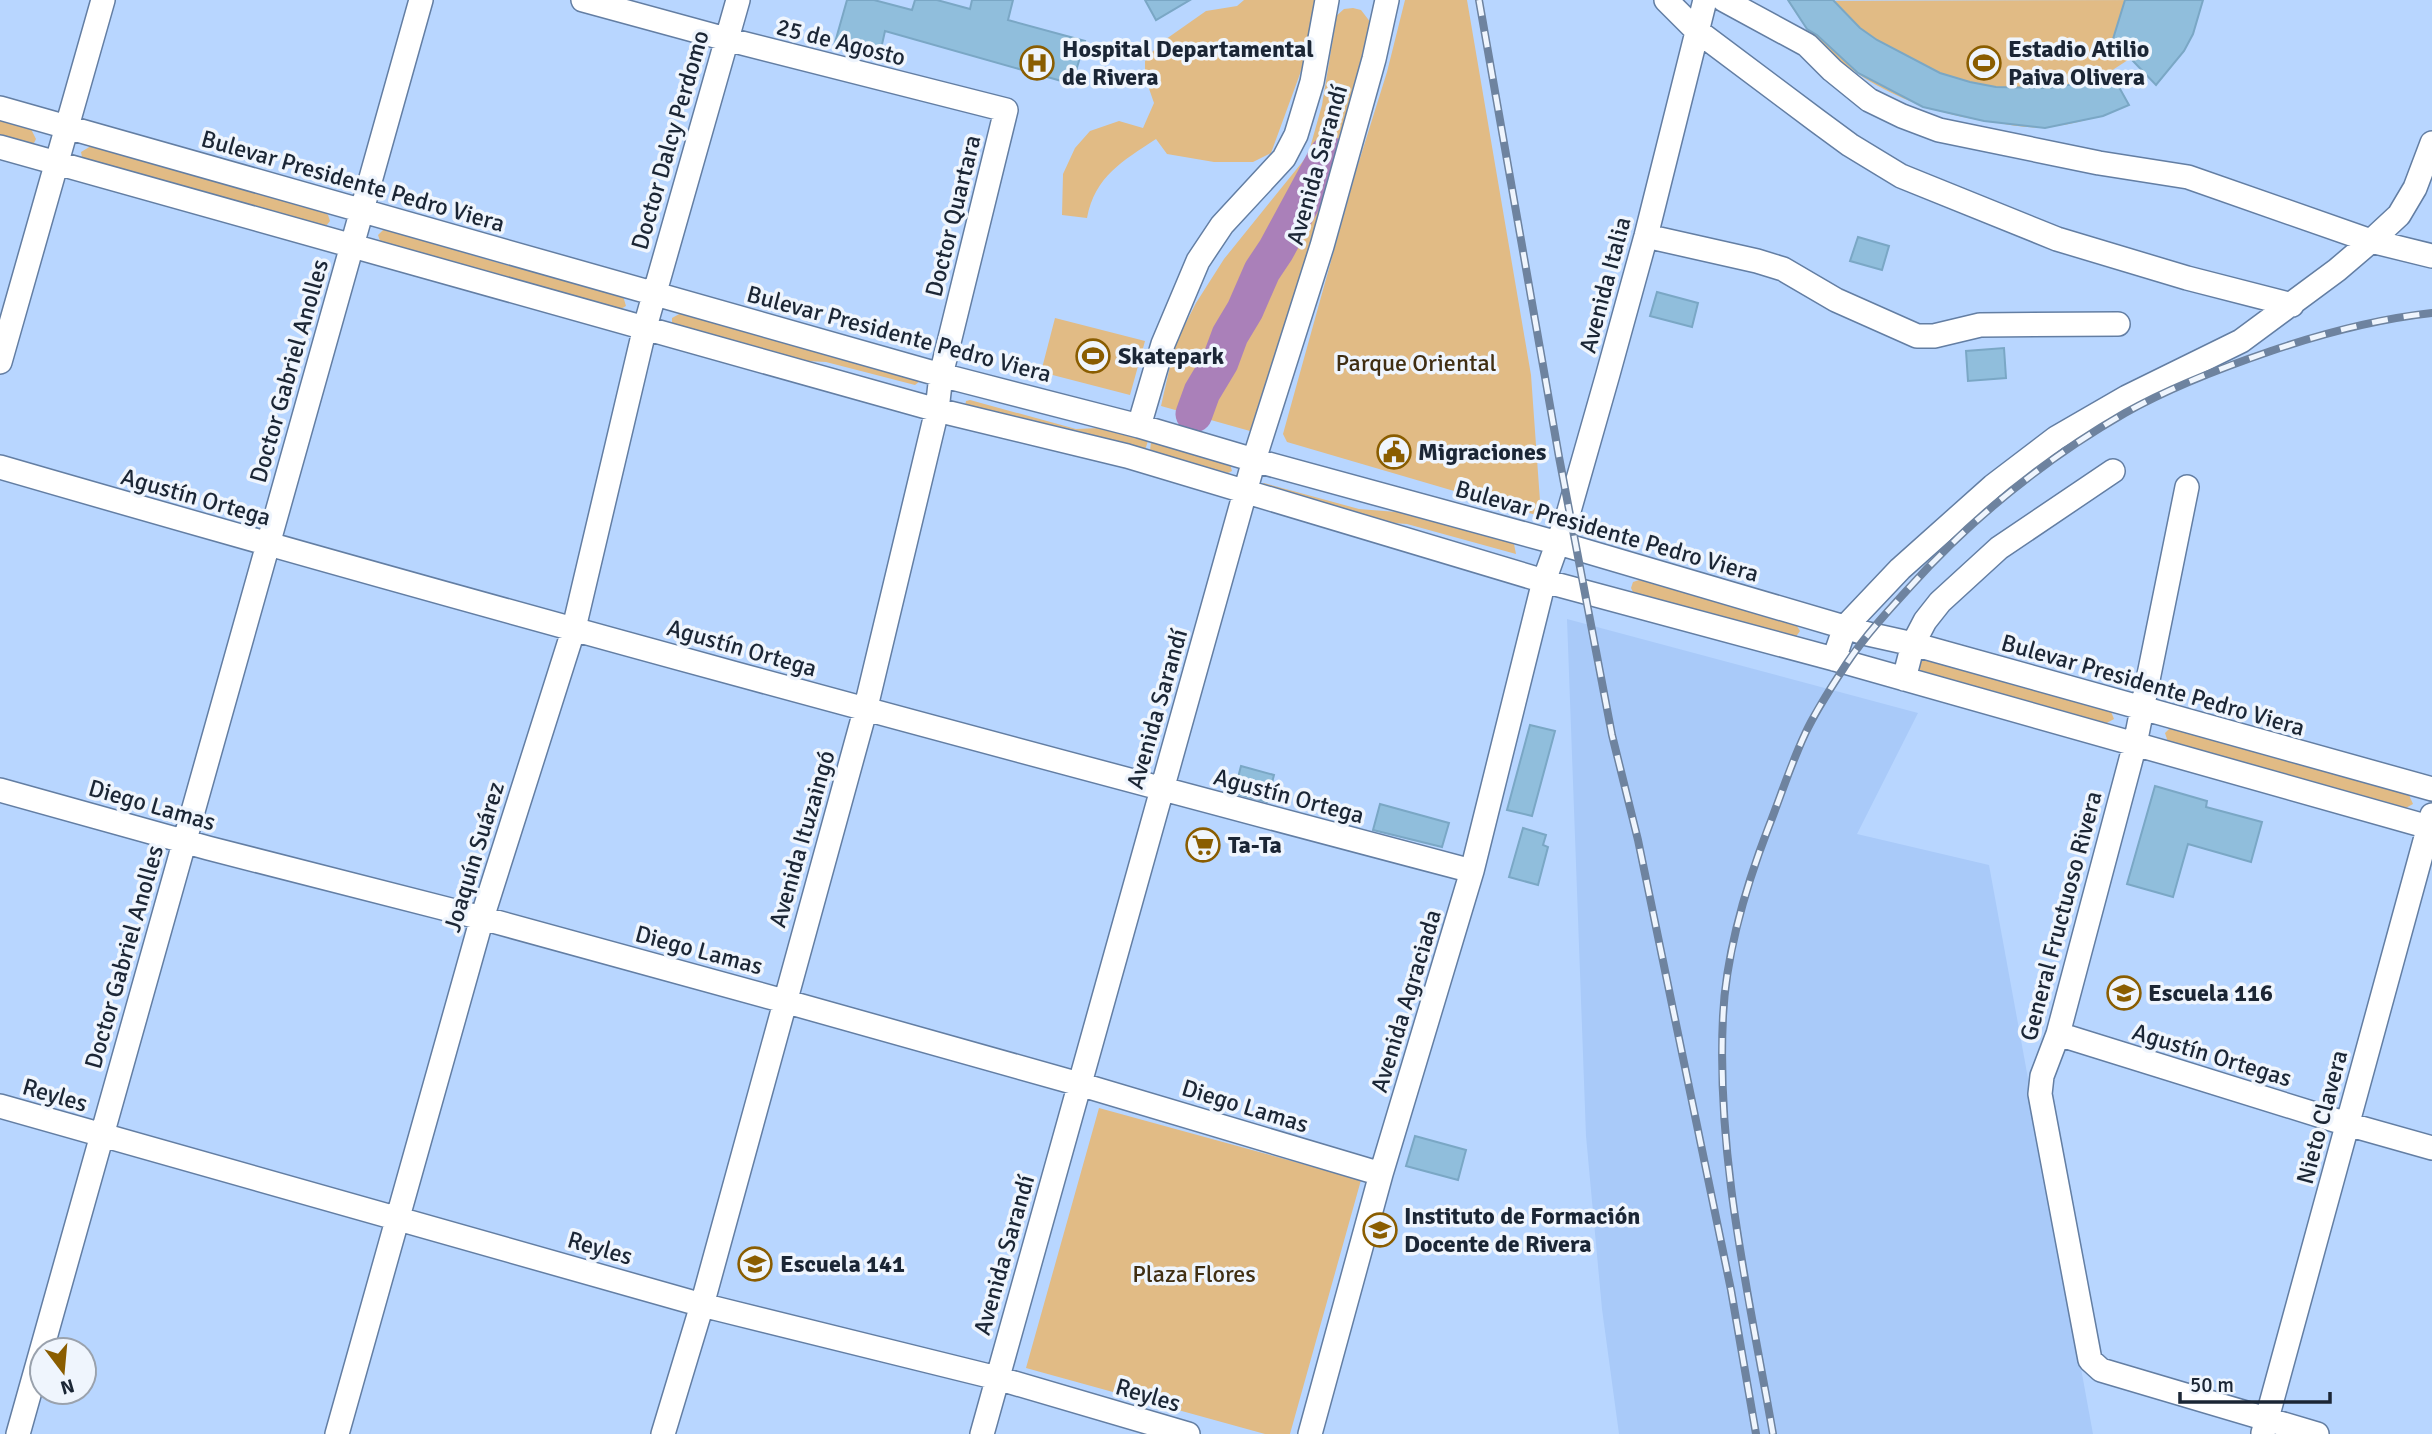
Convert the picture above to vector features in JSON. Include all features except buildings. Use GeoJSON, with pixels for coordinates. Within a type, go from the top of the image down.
{"type":"FeatureCollection","features":[{"type":"Feature","properties":{"kind":"street"},"geometry":{"type":"LineString","coordinates":[[0,362],[103,0]]}},
{"type":"Feature","properties":{"kind":"street","name":"Doctor Gabriel Anolles"},"geometry":{"type":"LineString","coordinates":[[16,1431],[102,1136],[421,0]]}},
{"type":"Feature","properties":{"kind":"street","name":"25 de Agosto"},"geometry":{"type":"LineString","coordinates":[[583,0],[1006,110]]}},
{"type":"Feature","properties":{"kind":"street","name":"Doctor Dalcy Perdomo"},"geometry":{"type":"LineString","coordinates":[[654,294],[738,0]]}},
{"type":"Feature","properties":{"kind":"street"},"geometry":{"type":"LineString","coordinates":[[1368,0],[1386,10]]}},
{"type":"Feature","properties":{"kind":"street"},"geometry":{"type":"LineString","coordinates":[[1665,0],[1696,30],[1850,145],[1901,176],[2057,239],[2187,278],[2292,305]]}},
{"type":"Feature","properties":{"kind":"street","name":"Avenida Italia"},"geometry":{"type":"LineString","coordinates":[[1544,581],[1569,511],[1646,236],[1705,0]]}},
{"type":"Feature","properties":{"kind":"street"},"geometry":{"type":"LineString","coordinates":[[1724,0],[1807,45],[1832,71],[1869,100],[1939,130],[2074,159],[2188,177],[2371,241],[2432,256]]}},
{"type":"Feature","properties":{"kind":"street"},"geometry":{"type":"LineString","coordinates":[[1139,426],[1163,344],[1198,261],[1223,225],[1284,158],[1296,135],[1312,82],[1329,1]]}},
{"type":"Feature","properties":{"kind":"street","name":"Avenida Sarandí"},"geometry":{"type":"LineString","coordinates":[[982,1434],[1254,460],[1322,246],[1386,10]]}},
{"type":"Feature","properties":{"kind":"street","name":"Bulevar Presidente Pedro Viera"},"geometry":{"type":"LineString","coordinates":[[0,108],[941,375],[1139,426],[1558,543],[1845,627],[2432,789]]}},
{"type":"Feature","properties":{"kind":"street","name":"Doctor Quartara"},"geometry":{"type":"LineString","coordinates":[[941,375],[1006,110]]}},
{"type":"Feature","properties":{"kind":"street"},"geometry":{"type":"LineString","coordinates":[[1834,659],[1845,627],[1900,569],[1993,486],[2056,438],[2127,397],[2241,341],[2292,305],[2371,241],[2399,215],[2415,188],[2432,143]]}},
{"type":"Feature","properties":{"kind":"street"},"geometry":{"type":"LineString","coordinates":[[0,147],[937,410],[1127,456],[1544,581],[2431,823]]}},
{"type":"Feature","properties":{"kind":"street"},"geometry":{"type":"LineString","coordinates":[[1646,236],[1783,269],[1836,300],[1917,336],[1934,336],[1980,325],[2118,324]]}},
{"type":"Feature","properties":{"kind":"street","name":"Joaquín Suárez"},"geometry":{"type":"LineString","coordinates":[[337,1434],[482,918],[573,628],[654,294]]}},
{"type":"Feature","properties":{"kind":"street","name":"Avenida Ituzaingó"},"geometry":{"type":"LineString","coordinates":[[663,1434],[702,1305],[865,710],[937,410],[941,375]]}},
{"type":"Feature","properties":{"kind":"street","name":"Agustín Ortega"},"geometry":{"type":"LineString","coordinates":[[0,467],[267,545],[865,710],[1472,871]]}},
{"type":"Feature","properties":{"kind":"street"},"geometry":{"type":"LineString","coordinates":[[1904,679],[1913,644],[1925,621],[1940,602],[1998,548],[2113,471]]}},
{"type":"Feature","properties":{"kind":"street","name":"General Fructuoso Rivera"},"geometry":{"type":"LineString","coordinates":[[2187,487],[2135,744],[2058,1034],[2042,1076],[2040,1094],[2090,1360],[2101,1370],[2265,1427]]}},
{"type":"Feature","properties":{"kind":"street","name":"Avenida Agraciada"},"geometry":{"type":"LineString","coordinates":[[1310,1434],[1381,1174],[1472,871],[1544,581]]}},
{"type":"Feature","properties":{"kind":"street","name":"Diego Lamas"},"geometry":{"type":"LineString","coordinates":[[0,790],[784,1001],[1079,1084],[1381,1174]]}},
{"type":"Feature","properties":{"kind":"street","name":"Nieto Clavera"},"geometry":{"type":"LineString","coordinates":[[2265,1427],[2431,823]]}},
{"type":"Feature","properties":{"kind":"street","name":"Agustín Ortegas"},"geometry":{"type":"LineString","coordinates":[[2058,1034],[2432,1148]]}},
{"type":"Feature","properties":{"kind":"street","name":"Reyles"},"geometry":{"type":"LineString","coordinates":[[0,1106],[702,1305],[997,1378],[1188,1434]]}},
{"type":"Feature","properties":{"kind":"street"},"geometry":{"type":"LineString","coordinates":[[2265,1427],[2317,1434]]}},
{"type":"Feature","properties":{"kind":"shaded area"},"geometry":{"type":"Polygon","coordinates":[[[1567,619],[1918,713],[1857,834],[1989,865],[2093,1434],[1619,1434],[1602,1309],[1586,1136],[1567,619]]]}},
{"type":"Feature","properties":{"kind":"green space"},"geometry":{"type":"Polygon","coordinates":[[[1244,0],[1316,0],[1308,52],[1271,153],[1253,162],[1214,162],[1167,154],[1156,139],[1122,163],[1104,180],[1091,203],[1087,218],[1062,215],[1063,174],[1075,148],[1090,131],[1119,121],[1143,128],[1154,103],[1145,77],[1145,61],[1159,44],[1206,11],[1237,6],[1244,0]]]}},
{"type":"Feature","properties":{"kind":"green space","name":"Parque Oriental"},"geometry":{"type":"Polygon","coordinates":[[[1405,0],[1467,0],[1531,375],[1540,501],[1536,515],[1287,442],[1283,434],[1356,171],[1387,72],[1405,0]]]}},
{"type":"Feature","properties":{"kind":"green space","name":"Estadio Atilio Paiva Olivera"},"geometry":{"type":"Polygon","coordinates":[[[2171,0],[2166,16],[2195,30],[2184,51],[2156,85],[2131,58],[2111,71],[2129,105],[2078,122],[2040,127],[1962,117],[1932,109],[1876,85],[1827,49],[1806,27],[1788,1],[2171,0]]]}},
{"type":"Feature","properties":{"kind":"green space"},"geometry":{"type":"Polygon","coordinates":[[[1344,9],[1361,10],[1371,23],[1269,392],[1250,431],[1161,406],[1175,344],[1196,303],[1224,259],[1308,155],[1322,105],[1334,18],[1344,9]]]}},
{"type":"Feature","properties":{"kind":"green space"},"geometry":{"type":"Polygon","coordinates":[[[0,120],[31,129],[36,139],[33,145],[0,139],[0,120]]]}},
{"type":"Feature","properties":{"kind":"green space"},"geometry":{"type":"Polygon","coordinates":[[[91,146],[322,211],[328,215],[330,221],[326,226],[318,228],[86,162],[81,152],[91,146]]]}},
{"type":"Feature","properties":{"kind":"green space"},"geometry":{"type":"Polygon","coordinates":[[[384,229],[623,296],[626,306],[617,311],[381,244],[378,235],[384,229]]]}},
{"type":"Feature","properties":{"kind":"green space"},"geometry":{"type":"Polygon","coordinates":[[[681,313],[918,378],[920,381],[915,385],[826,362],[787,360],[672,324],[672,318],[681,313]]]}},
{"type":"Feature","properties":{"kind":"green space","name":"Skatepark"},"geometry":{"type":"Polygon","coordinates":[[[1055,318],[1145,341],[1130,395],[1041,372],[1055,318]]]}},
{"type":"Feature","properties":{"kind":"green space"},"geometry":{"type":"Polygon","coordinates":[[[966,401],[1076,429],[1099,428],[1148,441],[1145,450],[965,407],[966,401]]]}},
{"type":"Feature","properties":{"kind":"green space"},"geometry":{"type":"Polygon","coordinates":[[[1151,442],[1230,464],[1232,471],[1228,473],[1150,451],[1151,442]]]}},
{"type":"Feature","properties":{"kind":"green space"},"geometry":{"type":"Polygon","coordinates":[[[1264,483],[1359,509],[1409,513],[1507,541],[1514,544],[1516,554],[1407,524],[1367,521],[1261,486],[1264,483]]]}},
{"type":"Feature","properties":{"kind":"green space"},"geometry":{"type":"Polygon","coordinates":[[[1639,580],[1795,623],[1800,631],[1795,638],[1635,596],[1631,588],[1633,582],[1639,580]]]}},
{"type":"Feature","properties":{"kind":"green space"},"geometry":{"type":"Polygon","coordinates":[[[1916,656],[2110,709],[2114,719],[2105,724],[1912,671],[1916,656]]]}},
{"type":"Feature","properties":{"kind":"green space"},"geometry":{"type":"Polygon","coordinates":[[[2171,727],[2409,795],[2413,804],[2404,809],[2168,742],[2165,733],[2171,727]]]}},
{"type":"Feature","properties":{"kind":"green space","name":"Plaza Flores"},"geometry":{"type":"Polygon","coordinates":[[[1099,1108],[1361,1180],[1290,1434],[1265,1434],[1026,1368],[1099,1108]]]}},
{"type":"Feature","properties":{"kind":"waterway"},"geometry":{"type":"LineString","coordinates":[[1194,414],[1202,392],[1220,362],[1230,335],[1245,310],[1262,271],[1328,154]]}},
{"type":"Feature","properties":{"kind":"railway"},"geometry":{"type":"LineString","coordinates":[[1479,0],[1559,457],[1612,735],[1638,840],[1731,1290],[1756,1434]]}},
{"type":"Feature","properties":{"kind":"railway"},"geometry":{"type":"LineString","coordinates":[[1773,1434],[1729,1174],[1722,1069],[1723,1016],[1728,968],[1753,871],[1795,757],[1819,707],[1861,643],[1933,563],[1983,514],[2038,470],[2095,431],[2160,395],[2252,357],[2351,328],[2432,313]]}},
{"type":"Feature","properties":{"kind":"place","name":"Hospital Departamental de Rivera"},"geometry":{"type":"Point","coordinates":[1037,63]}},
{"type":"Feature","properties":{"kind":"place","name":"Estadio Atilio Paiva Olivera"},"geometry":{"type":"Point","coordinates":[1984,63]}},
{"type":"Feature","properties":{"kind":"place","name":"Skatepark"},"geometry":{"type":"Point","coordinates":[1093,356]}},
{"type":"Feature","properties":{"kind":"place","name":"Migraciones"},"geometry":{"type":"Point","coordinates":[1394,452]}},
{"type":"Feature","properties":{"kind":"place","name":"Ta-Ta"},"geometry":{"type":"Point","coordinates":[1203,845]}},
{"type":"Feature","properties":{"kind":"place","name":"Escuela 116"},"geometry":{"type":"Point","coordinates":[2124,993]}},
{"type":"Feature","properties":{"kind":"place","name":"Instituto de Formación Docente de Rivera"},"geometry":{"type":"Point","coordinates":[1380,1230]}},
{"type":"Feature","properties":{"kind":"place","name":"Escuela 141"},"geometry":{"type":"Point","coordinates":[755,1264]}}]}
